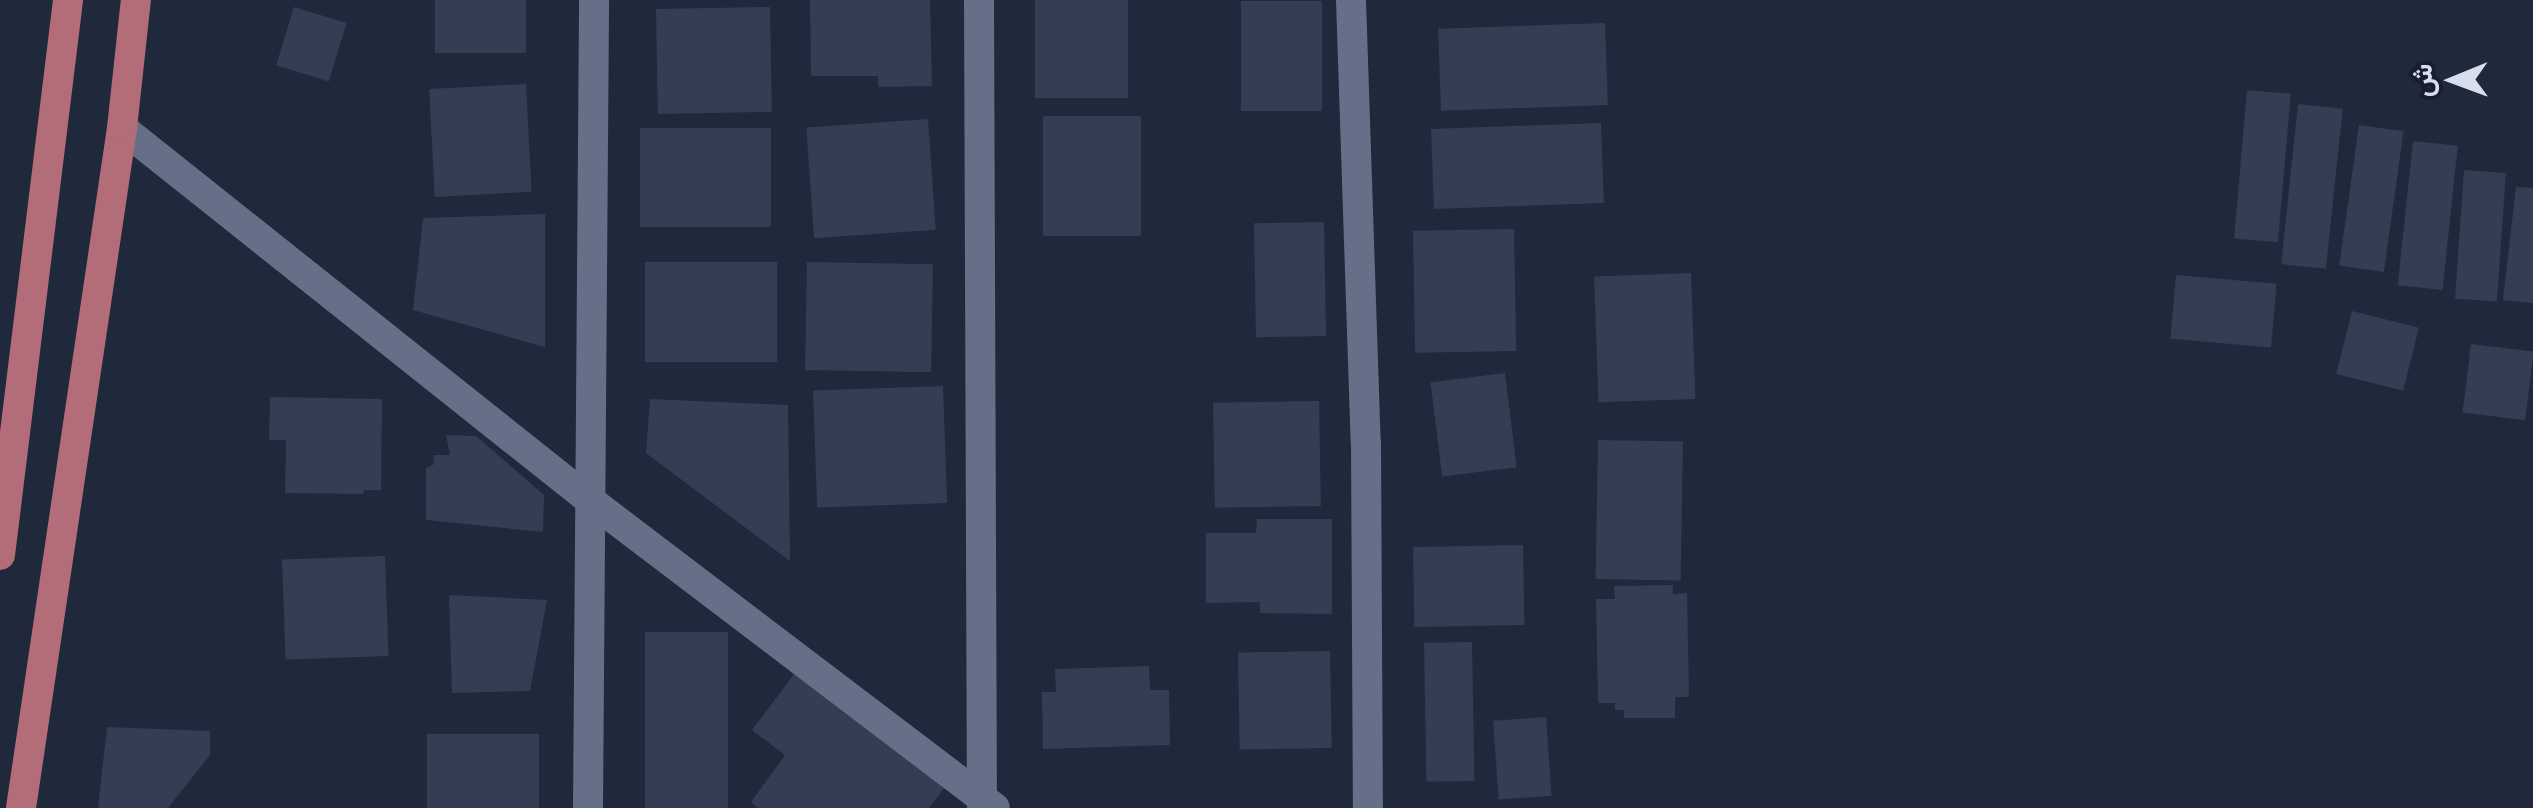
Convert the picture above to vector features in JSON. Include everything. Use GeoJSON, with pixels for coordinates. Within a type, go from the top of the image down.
{"type":"FeatureCollection","features":[{"type":"Feature","properties":{"kind":"main road"},"geometry":{"type":"LineString","coordinates":[[0,555],[68,0]]}},
{"type":"Feature","properties":{"kind":"main road"},"geometry":{"type":"LineString","coordinates":[[21,808],[122,128],[136,0]]}},
{"type":"Feature","properties":{"kind":"street"},"geometry":{"type":"LineString","coordinates":[[588,808],[587,498],[594,0]]}},
{"type":"Feature","properties":{"kind":"street"},"geometry":{"type":"LineString","coordinates":[[979,0],[987,806]]}},
{"type":"Feature","properties":{"kind":"street"},"geometry":{"type":"LineString","coordinates":[[1351,0],[1366,444],[1368,808]]}},
{"type":"Feature","properties":{"kind":"street"},"geometry":{"type":"LineString","coordinates":[[122,128],[587,498],[987,806]]}},
{"type":"Feature","properties":{"kind":"building"},"geometry":{"type":"Polygon","coordinates":[[[435,0],[526,0],[526,53],[435,53],[435,0]]]}},
{"type":"Feature","properties":{"kind":"building"},"geometry":{"type":"Polygon","coordinates":[[[810,0],[930,0],[932,86],[878,87],[878,76],[811,76],[810,0]]]}},
{"type":"Feature","properties":{"kind":"building"},"geometry":{"type":"Polygon","coordinates":[[[1035,0],[1128,0],[1128,98],[1035,98],[1035,0]]]}},
{"type":"Feature","properties":{"kind":"building"},"geometry":{"type":"Polygon","coordinates":[[[1241,1],[1322,1],[1322,111],[1241,111],[1241,1]]]}},
{"type":"Feature","properties":{"kind":"building"},"geometry":{"type":"Polygon","coordinates":[[[294,7],[347,23],[329,81],[276,65],[294,7]]]}},
{"type":"Feature","properties":{"kind":"building"},"geometry":{"type":"Polygon","coordinates":[[[770,7],[772,112],[658,114],[656,9],[770,7]]]}},
{"type":"Feature","properties":{"kind":"building"},"geometry":{"type":"Polygon","coordinates":[[[1605,23],[1608,105],[1441,111],[1438,29],[1605,23]]]}},
{"type":"Feature","properties":{"kind":"building"},"geometry":{"type":"Polygon","coordinates":[[[526,84],[532,192],[435,197],[429,89],[526,84]]]}},
{"type":"Feature","properties":{"kind":"building"},"geometry":{"type":"Polygon","coordinates":[[[2247,90],[2291,94],[2278,242],[2234,238],[2247,90]]]}},
{"type":"Feature","properties":{"kind":"building"},"geometry":{"type":"Polygon","coordinates":[[[2298,104],[2343,109],[2326,269],[2281,264],[2298,104]]]}},
{"type":"Feature","properties":{"kind":"building"},"geometry":{"type":"Polygon","coordinates":[[[1043,116],[1141,116],[1141,236],[1043,236],[1043,116]]]}},
{"type":"Feature","properties":{"kind":"building"},"geometry":{"type":"Polygon","coordinates":[[[928,119],[936,230],[814,238],[806,128],[928,119]]]}},
{"type":"Feature","properties":{"kind":"building"},"geometry":{"type":"Polygon","coordinates":[[[1601,123],[1604,203],[1434,209],[1431,129],[1601,123]]]}},
{"type":"Feature","properties":{"kind":"building"},"geometry":{"type":"Polygon","coordinates":[[[2359,125],[2404,131],[2384,272],[2339,266],[2359,125]]]}},
{"type":"Feature","properties":{"kind":"building"},"geometry":{"type":"Polygon","coordinates":[[[640,128],[771,128],[771,227],[640,227],[640,128]]]}},
{"type":"Feature","properties":{"kind":"building"},"geometry":{"type":"Polygon","coordinates":[[[2413,141],[2458,146],[2443,290],[2398,285],[2413,141]]]}},
{"type":"Feature","properties":{"kind":"building"},"geometry":{"type":"Polygon","coordinates":[[[2464,170],[2506,173],[2497,302],[2455,299],[2464,170]]]}},
{"type":"Feature","properties":{"kind":"building"},"geometry":{"type":"Polygon","coordinates":[[[2516,187],[2533,188],[2533,303],[2503,300],[2516,187]]]}},
{"type":"Feature","properties":{"kind":"building"},"geometry":{"type":"Polygon","coordinates":[[[545,214],[545,347],[413,310],[423,218],[545,214]]]}},
{"type":"Feature","properties":{"kind":"building"},"geometry":{"type":"Polygon","coordinates":[[[1324,222],[1326,336],[1256,337],[1254,223],[1324,222]]]}},
{"type":"Feature","properties":{"kind":"building"},"geometry":{"type":"Polygon","coordinates":[[[1514,229],[1516,351],[1415,353],[1413,231],[1514,229]]]}},
{"type":"Feature","properties":{"kind":"building"},"geometry":{"type":"Polygon","coordinates":[[[645,262],[777,262],[777,362],[645,362],[645,262]]]}},
{"type":"Feature","properties":{"kind":"building"},"geometry":{"type":"Polygon","coordinates":[[[807,262],[933,264],[931,372],[805,370],[807,262]]]}},
{"type":"Feature","properties":{"kind":"building"},"geometry":{"type":"Polygon","coordinates":[[[1691,273],[1695,399],[1598,402],[1594,276],[1691,273]]]}},
{"type":"Feature","properties":{"kind":"building"},"geometry":{"type":"Polygon","coordinates":[[[2176,275],[2277,284],[2271,348],[2170,339],[2176,275]]]}},
{"type":"Feature","properties":{"kind":"building"},"geometry":{"type":"Polygon","coordinates":[[[2352,311],[2419,328],[2403,391],[2336,374],[2352,311]]]}},
{"type":"Feature","properties":{"kind":"building"},"geometry":{"type":"Polygon","coordinates":[[[2471,344],[2533,352],[2525,420],[2463,412],[2471,344]]]}},
{"type":"Feature","properties":{"kind":"building"},"geometry":{"type":"Polygon","coordinates":[[[1505,373],[1517,467],[1442,476],[1431,382],[1505,373]]]}},
{"type":"Feature","properties":{"kind":"building"},"geometry":{"type":"Polygon","coordinates":[[[943,386],[947,503],[817,507],[813,391],[943,386]]]}},
{"type":"Feature","properties":{"kind":"building"},"geometry":{"type":"Polygon","coordinates":[[[270,397],[382,399],[381,490],[364,490],[363,494],[285,493],[286,440],[269,440],[270,397]]]}},
{"type":"Feature","properties":{"kind":"building"},"geometry":{"type":"Polygon","coordinates":[[[650,399],[788,405],[790,561],[646,453],[650,399]]]}},
{"type":"Feature","properties":{"kind":"building"},"geometry":{"type":"Polygon","coordinates":[[[1319,401],[1321,506],[1215,508],[1213,403],[1319,401]]]}},
{"type":"Feature","properties":{"kind":"building"},"geometry":{"type":"Polygon","coordinates":[[[446,435],[476,436],[544,495],[543,532],[426,520],[426,468],[433,465],[434,455],[450,455],[446,435]]]}},
{"type":"Feature","properties":{"kind":"building"},"geometry":{"type":"Polygon","coordinates":[[[1598,440],[1683,441],[1681,580],[1596,579],[1598,440]]]}},
{"type":"Feature","properties":{"kind":"building"},"geometry":{"type":"Polygon","coordinates":[[[1257,519],[1332,519],[1332,614],[1260,613],[1260,602],[1206,603],[1206,533],[1256,533],[1257,519]]]}},
{"type":"Feature","properties":{"kind":"building"},"geometry":{"type":"Polygon","coordinates":[[[1523,545],[1524,625],[1414,627],[1413,547],[1523,545]]]}},
{"type":"Feature","properties":{"kind":"building"},"geometry":{"type":"Polygon","coordinates":[[[385,556],[388,656],[286,660],[282,560],[385,556]]]}},
{"type":"Feature","properties":{"kind":"building"},"geometry":{"type":"Polygon","coordinates":[[[1673,585],[1673,594],[1687,593],[1689,697],[1675,697],[1675,718],[1624,718],[1624,710],[1615,710],[1615,703],[1598,703],[1596,599],[1615,599],[1614,586],[1673,585]]]}},
{"type":"Feature","properties":{"kind":"building"},"geometry":{"type":"Polygon","coordinates":[[[449,595],[547,600],[530,691],[452,693],[449,595]]]}},
{"type":"Feature","properties":{"kind":"building"},"geometry":{"type":"Polygon","coordinates":[[[645,632],[728,632],[728,808],[645,808],[645,632]]]}},
{"type":"Feature","properties":{"kind":"building"},"geometry":{"type":"Polygon","coordinates":[[[1472,642],[1474,781],[1426,782],[1424,643],[1472,642]]]}},
{"type":"Feature","properties":{"kind":"building"},"geometry":{"type":"Polygon","coordinates":[[[1330,651],[1332,748],[1240,750],[1238,653],[1330,651]]]}},
{"type":"Feature","properties":{"kind":"building"},"geometry":{"type":"Polygon","coordinates":[[[1149,666],[1150,690],[1169,690],[1170,745],[1043,749],[1042,692],[1056,692],[1055,669],[1149,666]]]}},
{"type":"Feature","properties":{"kind":"building"},"geometry":{"type":"Polygon","coordinates":[[[795,673],[945,787],[929,808],[758,808],[751,802],[785,755],[752,730],[795,673]]]}},
{"type":"Feature","properties":{"kind":"building"},"geometry":{"type":"Polygon","coordinates":[[[1546,717],[1552,796],[1499,800],[1493,721],[1546,717]]]}},
{"type":"Feature","properties":{"kind":"building"},"geometry":{"type":"Polygon","coordinates":[[[107,727],[210,731],[210,755],[168,808],[98,808],[107,727]]]}},
{"type":"Feature","properties":{"kind":"building"},"geometry":{"type":"Polygon","coordinates":[[[427,734],[539,734],[539,808],[427,808],[427,734]]]}}]}
